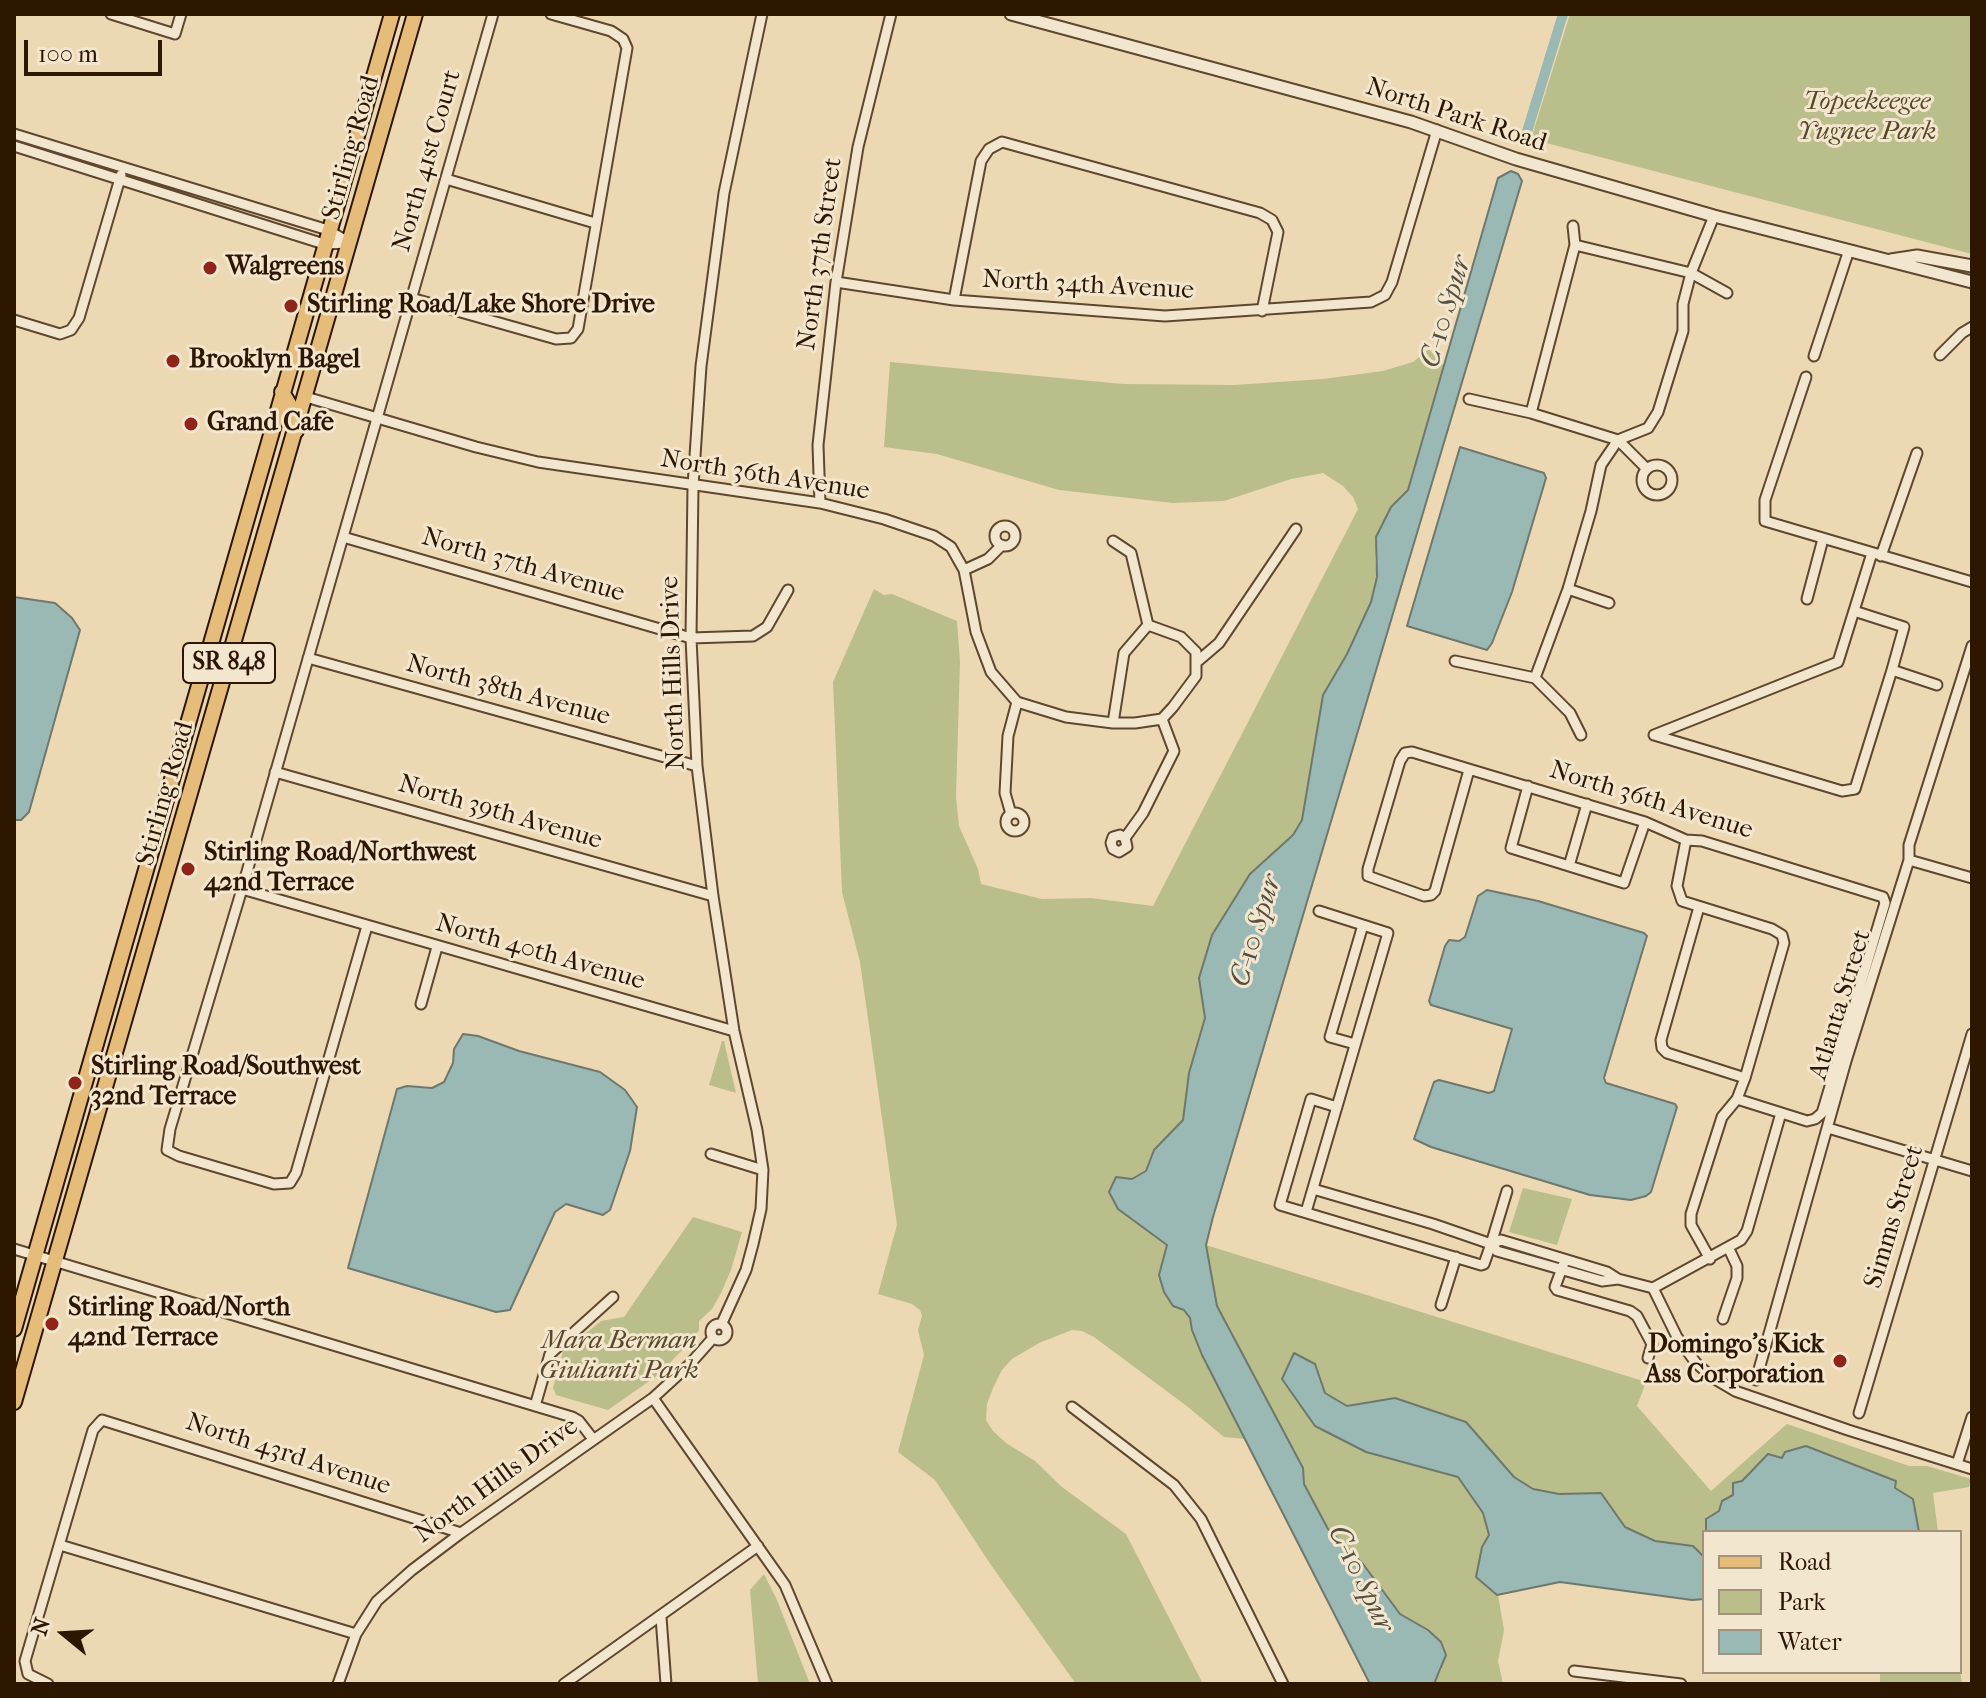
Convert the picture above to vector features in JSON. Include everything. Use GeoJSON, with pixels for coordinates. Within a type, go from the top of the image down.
{"type":"FeatureCollection","features":[{"type":"Feature","properties":{"kind":"main road","name":"Stirling Road"},"geometry":{"type":"LineString","coordinates":[[14,1329],[392,14]]}},
{"type":"Feature","properties":{"kind":"main road","name":"Stirling Road"},"geometry":{"type":"LineString","coordinates":[[14,1399],[415,14]]}},
{"type":"Feature","properties":{"kind":"main road"},"geometry":{"type":"LineString","coordinates":[[282,392],[289,404],[296,431]]}},
{"type":"Feature","properties":{"kind":"main road"},"geometry":{"type":"LineString","coordinates":[[174,773],[179,798],[188,804]]}},
{"type":"Feature","properties":{"kind":"main road"},"geometry":{"type":"LineString","coordinates":[[131,923],[152,929]]}},
{"type":"Feature","properties":{"kind":"street"},"geometry":{"type":"LineString","coordinates":[[111,14],[175,34],[181,14]]}},
{"type":"Feature","properties":{"kind":"street","name":"North 41st Court"},"geometry":{"type":"LineString","coordinates":[[367,926],[296,1173],[290,1183],[274,1184],[167,1150],[170,1129],[493,14]]}},
{"type":"Feature","properties":{"kind":"street"},"geometry":{"type":"LineString","coordinates":[[411,298],[556,339],[571,338],[578,329],[627,48],[623,39],[611,31],[551,14]]}},
{"type":"Feature","properties":{"kind":"street","name":"North Hills Drive"},"geometry":{"type":"LineString","coordinates":[[338,1684],[356,1634],[377,1601],[461,1533],[653,1398],[689,1365],[713,1338],[712,1327],[722,1323],[746,1270],[753,1244],[761,1209],[763,1170],[734,1031],[713,896],[697,766],[691,638],[693,486],[701,366],[724,193],[762,14]]}},
{"type":"Feature","properties":{"kind":"street","name":"North 37th Street"},"geometry":{"type":"LineString","coordinates":[[820,503],[818,445],[836,282],[858,147],[891,14]]}},
{"type":"Feature","properties":{"kind":"street","name":"North Park Road"},"geometry":{"type":"LineString","coordinates":[[1011,14],[1437,130],[1516,159],[1714,216],[1972,282]]}},
{"type":"Feature","properties":{"kind":"street","name":"North 34th Avenue"},"geometry":{"type":"LineString","coordinates":[[836,282],[954,300],[1165,316],[1371,302],[1385,295],[1392,282],[1437,130]]}},
{"type":"Feature","properties":{"kind":"street"},"geometry":{"type":"LineString","coordinates":[[14,134],[176,184],[326,237]]}},
{"type":"Feature","properties":{"kind":"street"},"geometry":{"type":"LineString","coordinates":[[954,300],[981,161],[989,149],[1002,142],[1260,213],[1272,220],[1278,232],[1262,311]]}},
{"type":"Feature","properties":{"kind":"street"},"geometry":{"type":"LineString","coordinates":[[14,146],[172,197],[350,243]]}},
{"type":"Feature","properties":{"kind":"street"},"geometry":{"type":"LineString","coordinates":[[14,320],[60,334],[71,330],[79,318],[123,168]]}},
{"type":"Feature","properties":{"kind":"street"},"geometry":{"type":"LineString","coordinates":[[446,179],[595,223]]}},
{"type":"Feature","properties":{"kind":"street"},"geometry":{"type":"LineString","coordinates":[[172,197],[176,184]]}},
{"type":"Feature","properties":{"kind":"street"},"geometry":{"type":"LineString","coordinates":[[1535,678],[1568,589],[1601,465],[1618,440],[1648,428],[1658,412],[1683,331],[1683,304],[1691,273],[1714,216]]}},
{"type":"Feature","properties":{"kind":"street"},"geometry":{"type":"LineString","coordinates":[[1531,413],[1575,245],[1573,226]]}},
{"type":"Feature","properties":{"kind":"street"},"geometry":{"type":"LineString","coordinates":[[1575,245],[1691,273],[1727,293]]}},
{"type":"Feature","properties":{"kind":"street"},"geometry":{"type":"LineString","coordinates":[[1814,356],[1849,250]]}},
{"type":"Feature","properties":{"kind":"street","name":"North Park Road"},"geometry":{"type":"LineString","coordinates":[[1886,261],[1917,256],[1972,266]]}},
{"type":"Feature","properties":{"kind":"street"},"geometry":{"type":"LineString","coordinates":[[1940,355],[1972,327]]}},
{"type":"Feature","properties":{"kind":"street"},"geometry":{"type":"LineString","coordinates":[[1806,377],[1765,500],[1765,521],[1972,582]]}},
{"type":"Feature","properties":{"kind":"street","name":"North 36th Avenue"},"geometry":{"type":"LineString","coordinates":[[306,397],[538,462],[820,503],[884,519],[934,536],[951,547],[964,570],[976,632],[991,672],[1017,702]]}},
{"type":"Feature","properties":{"kind":"street"},"geometry":{"type":"LineString","coordinates":[[1469,399],[1531,413],[1618,440],[1647,469]]}},
{"type":"Feature","properties":{"kind":"street"},"geometry":{"type":"LineString","coordinates":[[1854,611],[1904,627],[1855,789],[1842,791],[1654,735],[1838,662],[1854,611],[1917,453]]}},
{"type":"Feature","properties":{"kind":"street"},"geometry":{"type":"LineString","coordinates":[[1198,661],[1219,643],[1296,529]]}},
{"type":"Feature","properties":{"kind":"street","name":"North 37th Avenue"},"geometry":{"type":"LineString","coordinates":[[343,537],[691,638],[753,636],[767,627],[788,590]]}},
{"type":"Feature","properties":{"kind":"street"},"geometry":{"type":"LineString","coordinates":[[1807,599],[1823,539]]}},
{"type":"Feature","properties":{"kind":"street"},"geometry":{"type":"LineString","coordinates":[[1113,541],[1131,553],[1148,625]]}},
{"type":"Feature","properties":{"kind":"street"},"geometry":{"type":"LineString","coordinates":[[964,570],[988,559],[1002,545]]}},
{"type":"Feature","properties":{"kind":"street"},"geometry":{"type":"LineString","coordinates":[[1568,589],[1609,603]]}},
{"type":"Feature","properties":{"kind":"street"},"geometry":{"type":"LineString","coordinates":[[1011,814],[1005,793],[1008,736],[1017,702],[1066,717],[1113,723],[1162,719],[1184,695],[1196,676],[1196,652],[1181,637],[1148,625]]}},
{"type":"Feature","properties":{"kind":"street"},"geometry":{"type":"LineString","coordinates":[[1113,723],[1124,653],[1148,625]]}},
{"type":"Feature","properties":{"kind":"street","name":"Atlanta Street"},"geometry":{"type":"LineString","coordinates":[[1756,1380],[1909,860],[1909,845],[1972,646]]}},
{"type":"Feature","properties":{"kind":"street","name":"North 38th Avenue"},"geometry":{"type":"LineString","coordinates":[[308,658],[697,766]]}},
{"type":"Feature","properties":{"kind":"street"},"geometry":{"type":"LineString","coordinates":[[1455,661],[1535,678],[1570,713],[1581,735]]}},
{"type":"Feature","properties":{"kind":"street"},"geometry":{"type":"LineString","coordinates":[[1892,670],[1937,685]]}},
{"type":"Feature","properties":{"kind":"street"},"geometry":{"type":"LineString","coordinates":[[1125,838],[1143,813],[1174,751],[1162,719]]}},
{"type":"Feature","properties":{"kind":"street","name":"North 36th Avenue"},"geometry":{"type":"LineString","coordinates":[[1469,770],[1435,891],[1424,896],[1368,876],[1400,761],[1405,753],[1412,752],[1645,822],[1686,840],[1702,841],[1883,897],[1885,903],[1822,1113],[1807,1121],[1781,1113]]}},
{"type":"Feature","properties":{"kind":"street","name":"North 39th Avenue"},"geometry":{"type":"LineString","coordinates":[[275,772],[713,896]]}},
{"type":"Feature","properties":{"kind":"street"},"geometry":{"type":"LineString","coordinates":[[1528,786],[1511,848],[1624,883],[1645,822]]}},
{"type":"Feature","properties":{"kind":"street"},"geometry":{"type":"LineString","coordinates":[[1569,866],[1587,804]]}},
{"type":"Feature","properties":{"kind":"street"},"geometry":{"type":"LineString","coordinates":[[1686,840],[1677,886],[1682,901],[1772,929],[1782,935],[1784,943],[1745,1078],[1737,1099],[1722,1117],[1691,1214],[1691,1225],[1710,1259]]}},
{"type":"Feature","properties":{"kind":"street"},"geometry":{"type":"LineString","coordinates":[[1909,860],[1972,878]]}},
{"type":"Feature","properties":{"kind":"street","name":"North 40th Avenue"},"geometry":{"type":"LineString","coordinates":[[242,889],[734,1031]]}},
{"type":"Feature","properties":{"kind":"street"},"geometry":{"type":"LineString","coordinates":[[1699,907],[1661,1040],[1662,1048],[1667,1053],[1745,1078]]}},
{"type":"Feature","properties":{"kind":"street"},"geometry":{"type":"LineString","coordinates":[[1306,1212],[1388,933],[1319,911]]}},
{"type":"Feature","properties":{"kind":"street"},"geometry":{"type":"LineString","coordinates":[[1355,1044],[1330,1037],[1363,925]]}},
{"type":"Feature","properties":{"kind":"street"},"geometry":{"type":"LineString","coordinates":[[421,1004],[437,947]]}},
{"type":"Feature","properties":{"kind":"street","name":"Simms Street"},"geometry":{"type":"LineString","coordinates":[[1859,1413],[1972,1034]]}},
{"type":"Feature","properties":{"kind":"street"},"geometry":{"type":"LineString","coordinates":[[1337,1107],[1311,1099],[1280,1205],[1484,1264],[1507,1191]]}},
{"type":"Feature","properties":{"kind":"street"},"geometry":{"type":"LineString","coordinates":[[1313,1189],[1433,1224],[1491,1244],[1497,1251],[1607,1272],[1618,1279],[1653,1288],[1729,1249],[1747,1231],[1781,1113],[1737,1099]]}},
{"type":"Feature","properties":{"kind":"street"},"geometry":{"type":"LineString","coordinates":[[1828,1128],[1972,1171]]}},
{"type":"Feature","properties":{"kind":"street"},"geometry":{"type":"LineString","coordinates":[[711,1154],[763,1170]]}},
{"type":"Feature","properties":{"kind":"street"},"geometry":{"type":"LineString","coordinates":[[14,1249],[535,1406],[579,1421],[593,1439]]}},
{"type":"Feature","properties":{"kind":"street"},"geometry":{"type":"LineString","coordinates":[[1723,1319],[1737,1278],[1737,1266],[1729,1249]]}},
{"type":"Feature","properties":{"kind":"street"},"geometry":{"type":"LineString","coordinates":[[1441,1305],[1456,1257]]}},
{"type":"Feature","properties":{"kind":"street"},"geometry":{"type":"LineString","coordinates":[[1563,1264],[1555,1287],[1557,1290],[1630,1311],[1637,1316],[1652,1344],[1648,1358]]}},
{"type":"Feature","properties":{"kind":"street"},"geometry":{"type":"LineString","coordinates":[[1653,1288],[1677,1337],[1696,1363],[1735,1391],[1972,1469]]}},
{"type":"Feature","properties":{"kind":"street"},"geometry":{"type":"LineString","coordinates":[[535,1406],[550,1354],[613,1297]]}},
{"type":"Feature","properties":{"kind":"street"},"geometry":{"type":"LineString","coordinates":[[653,1398],[785,1585],[827,1684]]}},
{"type":"Feature","properties":{"kind":"street"},"geometry":{"type":"LineString","coordinates":[[1072,1407],[1174,1485],[1201,1519],[1283,1684]]}},
{"type":"Feature","properties":{"kind":"street"},"geometry":{"type":"LineString","coordinates":[[1957,1464],[1972,1417]]}},
{"type":"Feature","properties":{"kind":"street","name":"North 43rd Avenue"},"geometry":{"type":"LineString","coordinates":[[60,1545],[93,1430],[102,1420],[461,1533]]}},
{"type":"Feature","properties":{"kind":"street"},"geometry":{"type":"LineString","coordinates":[[48,1684],[28,1674],[25,1661],[60,1545],[356,1634]]}},
{"type":"Feature","properties":{"kind":"street"},"geometry":{"type":"LineString","coordinates":[[564,1684],[758,1546]]}},
{"type":"Feature","properties":{"kind":"street"},"geometry":{"type":"LineString","coordinates":[[661,1617],[666,1684]]}},
{"type":"Feature","properties":{"kind":"street"},"geometry":{"type":"LineString","coordinates":[[1574,1671],[1607,1680],[1681,1684]]}},
{"type":"Feature","properties":{"kind":"green space","name":"Topeekeegee Yugnee Park"},"geometry":{"type":"Polygon","coordinates":[[[1570,14],[1972,14],[1972,254],[1531,139],[1570,14]]]}},
{"type":"Feature","properties":{"kind":"green space"},"geometry":{"type":"Polygon","coordinates":[[[1429,349],[1444,366],[1408,490],[1391,507],[1375,557],[1377,577],[1371,602],[1347,654],[1323,695],[1302,820],[1293,835],[1250,874],[1199,978],[1205,1018],[1189,1073],[1183,1120],[1154,1150],[1146,1171],[1132,1179],[1118,1209],[1167,1245],[1206,1245],[1646,1382],[1637,1406],[1711,1491],[1787,1424],[1909,1466],[1927,1466],[1971,1479],[1969,1487],[1933,1493],[1938,1530],[1702,1530],[1702,1599],[1560,1582],[1498,1595],[1504,1630],[1498,1661],[1503,1684],[1434,1684],[1442,1669],[1428,1630],[1400,1614],[1363,1564],[1328,1529],[1304,1484],[1246,1439],[1224,1437],[1094,1337],[1072,1330],[1039,1343],[1012,1359],[993,1388],[987,1404],[986,1420],[1006,1443],[1035,1461],[1062,1487],[1126,1534],[1203,1684],[1076,1684],[935,1480],[898,1452],[924,1355],[918,1330],[922,1316],[912,1304],[878,1294],[897,1225],[860,962],[842,892],[833,682],[874,589],[957,621],[960,661],[956,797],[959,826],[978,869],[981,884],[1042,899],[1091,898],[1153,906],[1358,509],[1343,486],[1323,473],[1291,479],[1224,501],[1173,503],[1059,490],[937,454],[884,447],[890,362],[1123,384],[1234,385],[1323,379],[1383,371],[1413,362],[1429,349]]]}},
{"type":"Feature","properties":{"kind":"green space"},"geometry":{"type":"Polygon","coordinates":[[[724,1041],[736,1093],[709,1085],[724,1041]]]}},
{"type":"Feature","properties":{"kind":"green space"},"geometry":{"type":"Polygon","coordinates":[[[1523,1188],[1572,1199],[1557,1245],[1509,1232],[1523,1188]]]}},
{"type":"Feature","properties":{"kind":"green space","name":"Mara Berman Giulianti Park"},"geometry":{"type":"Polygon","coordinates":[[[693,1217],[742,1232],[721,1293],[712,1309],[699,1321],[699,1330],[692,1340],[658,1375],[608,1410],[556,1395],[553,1388],[563,1352],[601,1321],[624,1317],[693,1217]]]}},
{"type":"Feature","properties":{"kind":"green space"},"geometry":{"type":"Polygon","coordinates":[[[764,1574],[810,1684],[758,1684],[750,1590],[764,1574]]]}},
{"type":"Feature","properties":{"kind":"green space"},"geometry":{"type":"Polygon","coordinates":[[[1880,1674],[1961,1674],[1962,1684],[1880,1684],[1880,1674]]]}},
{"type":"Feature","properties":{"kind":"water"},"geometry":{"type":"Polygon","coordinates":[[[1511,171],[1518,174],[1522,181],[1206,1245],[1217,1306],[1303,1468],[1304,1484],[1328,1529],[1363,1564],[1400,1614],[1428,1630],[1441,1642],[1446,1655],[1434,1684],[1370,1684],[1202,1355],[1190,1318],[1184,1310],[1173,1306],[1164,1292],[1159,1275],[1167,1245],[1118,1209],[1109,1192],[1116,1177],[1132,1179],[1146,1171],[1154,1150],[1183,1120],[1189,1073],[1205,1018],[1199,978],[1212,935],[1250,874],[1293,835],[1302,820],[1323,695],[1347,654],[1371,602],[1377,577],[1376,537],[1391,507],[1408,490],[1498,178],[1511,171]]]}},
{"type":"Feature","properties":{"kind":"water"},"geometry":{"type":"Polygon","coordinates":[[[1460,447],[1544,473],[1546,478],[1512,592],[1487,650],[1407,626],[1460,447]]]}},
{"type":"Feature","properties":{"kind":"water"},"geometry":{"type":"Polygon","coordinates":[[[14,597],[55,603],[80,630],[29,812],[21,820],[14,820],[14,597]]]}},
{"type":"Feature","properties":{"kind":"water"},"geometry":{"type":"Polygon","coordinates":[[[1487,890],[1538,901],[1647,936],[1604,1078],[1606,1083],[1677,1107],[1651,1192],[1646,1196],[1631,1200],[1590,1195],[1431,1147],[1414,1139],[1434,1082],[1439,1080],[1489,1093],[1494,1091],[1512,1029],[1431,1005],[1429,1001],[1445,946],[1449,940],[1459,941],[1465,937],[1478,896],[1487,890]]]}},
{"type":"Feature","properties":{"kind":"water"},"geometry":{"type":"Polygon","coordinates":[[[463,1034],[600,1072],[625,1090],[637,1107],[630,1151],[610,1210],[603,1215],[566,1204],[555,1212],[510,1310],[496,1312],[348,1268],[397,1089],[407,1086],[432,1088],[444,1082],[453,1063],[454,1049],[463,1034]]]}},
{"type":"Feature","properties":{"kind":"water"},"geometry":{"type":"Polygon","coordinates":[[[1294,1353],[1315,1364],[1325,1393],[1347,1406],[1395,1398],[1466,1422],[1514,1477],[1533,1489],[1559,1494],[1601,1493],[1625,1527],[1655,1541],[1693,1546],[1702,1555],[1702,1599],[1560,1582],[1497,1595],[1476,1577],[1482,1547],[1489,1535],[1483,1513],[1458,1477],[1366,1452],[1315,1426],[1282,1379],[1294,1353]]]}},
{"type":"Feature","properties":{"kind":"water"},"geometry":{"type":"Polygon","coordinates":[[[1806,1446],[1896,1481],[1895,1488],[1913,1499],[1919,1530],[1706,1530],[1706,1519],[1719,1511],[1722,1501],[1733,1495],[1733,1483],[1742,1481],[1768,1454],[1782,1458],[1785,1452],[1806,1446]]]}},
{"type":"Feature","properties":{"kind":"waterway","name":"C-10 Spur"},"geometry":{"type":"LineString","coordinates":[[1526,135],[1563,14]]}},
{"type":"Feature","properties":{"kind":"place","name":"Walgreens"},"geometry":{"type":"Point","coordinates":[210,268]}},
{"type":"Feature","properties":{"kind":"place","name":"Stirling Road/Lake Shore Drive"},"geometry":{"type":"Point","coordinates":[291,306]}},
{"type":"Feature","properties":{"kind":"place","name":"Brooklyn Bagel"},"geometry":{"type":"Point","coordinates":[173,361]}},
{"type":"Feature","properties":{"kind":"place","name":"Grand Cafe"},"geometry":{"type":"Point","coordinates":[191,424]}},
{"type":"Feature","properties":{"kind":"place","name":"Stirling Road/Northwest 42nd Terrace"},"geometry":{"type":"Point","coordinates":[188,869]}},
{"type":"Feature","properties":{"kind":"place","name":"Stirling Road/Southwest 32nd Terrace"},"geometry":{"type":"Point","coordinates":[75,1083]}},
{"type":"Feature","properties":{"kind":"place","name":"Stirling Road/North 42nd Terrace"},"geometry":{"type":"Point","coordinates":[52,1324]}},
{"type":"Feature","properties":{"kind":"place","name":"Domingo's Kick Ass Corporation"},"geometry":{"type":"Point","coordinates":[1840,1361]}}]}
